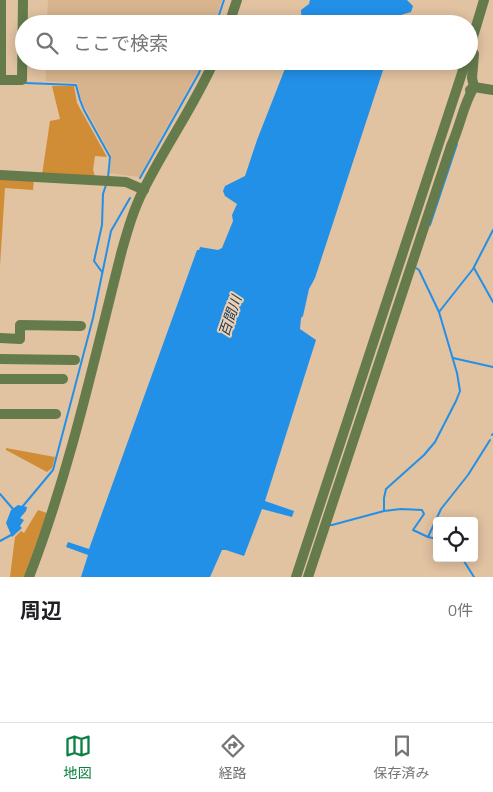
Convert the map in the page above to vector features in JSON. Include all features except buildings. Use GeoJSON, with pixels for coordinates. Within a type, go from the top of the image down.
{"type":"FeatureCollection","features":[{"type":"Feature","properties":{"kind":"street"},"geometry":{"type":"LineString","coordinates":[[1,0],[0,80],[22,80],[22,70]]}},
{"type":"Feature","properties":{"kind":"street"},"geometry":{"type":"LineString","coordinates":[[23,0],[23,15]]}},
{"type":"Feature","properties":{"kind":"street"},"geometry":{"type":"LineString","coordinates":[[232,15],[238,0]]}},
{"type":"Feature","properties":{"kind":"street"},"geometry":{"type":"LineString","coordinates":[[478,21],[484,0]]}},
{"type":"Feature","properties":{"kind":"street"},"geometry":{"type":"LineString","coordinates":[[29,577],[68,461],[132,215],[209,70]]}},
{"type":"Feature","properties":{"kind":"street"},"geometry":{"type":"LineString","coordinates":[[296,577],[463,70]]}},
{"type":"Feature","properties":{"kind":"street"},"geometry":{"type":"LineString","coordinates":[[473,70],[472,78],[483,88]]}},
{"type":"Feature","properties":{"kind":"street"},"geometry":{"type":"LineString","coordinates":[[444,128],[452,125],[467,93],[483,88]]}},
{"type":"Feature","properties":{"kind":"street"},"geometry":{"type":"LineString","coordinates":[[308,577],[451,146],[458,132],[470,95],[483,88]]}},
{"type":"Feature","properties":{"kind":"street"},"geometry":{"type":"LineString","coordinates":[[0,175],[126,182],[144,190]]}},
{"type":"Feature","properties":{"kind":"street"},"geometry":{"type":"LineString","coordinates":[[0,338],[20,339],[20,325],[82,326]]}},
{"type":"Feature","properties":{"kind":"street"},"geometry":{"type":"LineString","coordinates":[[0,359],[75,360]]}},
{"type":"Feature","properties":{"kind":"street"},"geometry":{"type":"LineString","coordinates":[[0,378],[63,379]]}},
{"type":"Feature","properties":{"kind":"street"},"geometry":{"type":"LineString","coordinates":[[0,414],[56,414]]}},
{"type":"Feature","properties":{"kind":"shaded area"},"geometry":{"type":"Polygon","coordinates":[[[48,0],[222,0],[217,15],[47,15],[48,0]]]}},
{"type":"Feature","properties":{"kind":"shaded area"},"geometry":{"type":"Polygon","coordinates":[[[46,70],[198,70],[139,177],[110,173],[111,155],[82,102],[77,83],[46,81],[46,70]]]}},
{"type":"Feature","properties":{"kind":"shaded area"},"geometry":{"type":"Polygon","coordinates":[[[52,86],[74,86],[77,103],[107,157],[95,156],[93,170],[96,179],[42,175],[50,121],[60,119],[52,86]]]}},
{"type":"Feature","properties":{"kind":"shaded area"},"geometry":{"type":"Polygon","coordinates":[[[0,177],[34,179],[33,190],[5,188],[0,266],[0,177]]]}},
{"type":"Feature","properties":{"kind":"shaded area"},"geometry":{"type":"Polygon","coordinates":[[[6,448],[55,457],[52,468],[47,472],[6,450],[6,448]]]}},
{"type":"Feature","properties":{"kind":"shaded area"},"geometry":{"type":"Polygon","coordinates":[[[38,510],[47,513],[24,577],[10,577],[15,537],[21,531],[24,533],[38,510]]]}},
{"type":"Feature","properties":{"kind":"water"},"geometry":{"type":"Polygon","coordinates":[[[310,0],[407,0],[413,6],[411,12],[401,15],[301,15],[301,10],[309,4],[310,0]]]}},
{"type":"Feature","properties":{"kind":"water","name":"百間川"},"geometry":{"type":"Polygon","coordinates":[[[284,70],[383,70],[315,278],[309,289],[301,318],[300,329],[316,340],[265,501],[294,511],[292,517],[262,509],[244,556],[222,550],[210,577],[81,577],[88,555],[66,547],[68,542],[89,549],[197,250],[200,247],[218,250],[222,248],[233,221],[232,215],[237,204],[225,196],[223,191],[225,186],[245,176],[284,70]]]}},
{"type":"Feature","properties":{"kind":"water"},"geometry":{"type":"Polygon","coordinates":[[[18,505],[27,507],[20,518],[24,520],[20,526],[22,528],[12,537],[6,523],[11,510],[18,505]]]}},
{"type":"Feature","properties":{"kind":"waterway"},"geometry":{"type":"LineString","coordinates":[[219,15],[224,0]]}},
{"type":"Feature","properties":{"kind":"waterway"},"geometry":{"type":"LineString","coordinates":[[140,178],[200,70]]}},
{"type":"Feature","properties":{"kind":"waterway"},"geometry":{"type":"LineString","coordinates":[[25,83],[76,85],[84,110],[110,157],[108,178]]}},
{"type":"Feature","properties":{"kind":"waterway"},"geometry":{"type":"LineString","coordinates":[[430,225],[457,144]]}},
{"type":"Feature","properties":{"kind":"waterway"},"geometry":{"type":"LineString","coordinates":[[102,272],[94,261],[102,225],[103,194],[106,185]]}},
{"type":"Feature","properties":{"kind":"waterway"},"geometry":{"type":"LineString","coordinates":[[23,506],[53,470],[93,318],[111,231],[130,198]]}},
{"type":"Feature","properties":{"kind":"waterway"},"geometry":{"type":"LineString","coordinates":[[439,312],[473,269],[493,230]]}},
{"type":"Feature","properties":{"kind":"waterway"},"geometry":{"type":"LineString","coordinates":[[384,511],[386,489],[424,455],[435,442],[460,391],[457,373],[439,312],[419,270],[416,268]]}},
{"type":"Feature","properties":{"kind":"waterway"},"geometry":{"type":"LineString","coordinates":[[474,268],[493,302]]}},
{"type":"Feature","properties":{"kind":"waterway"},"geometry":{"type":"LineString","coordinates":[[453,358],[493,367]]}},
{"type":"Feature","properties":{"kind":"waterway"},"geometry":{"type":"LineString","coordinates":[[428,537],[441,509],[468,475],[490,440]]}},
{"type":"Feature","properties":{"kind":"waterway"},"geometry":{"type":"LineString","coordinates":[[0,494],[13,509]]}},
{"type":"Feature","properties":{"kind":"waterway"},"geometry":{"type":"LineString","coordinates":[[329,525],[384,511],[401,509],[422,510],[424,514],[413,530],[433,538]]}},
{"type":"Feature","properties":{"kind":"waterway"},"geometry":{"type":"LineString","coordinates":[[0,541],[13,534]]}},
{"type":"Feature","properties":{"kind":"waterway"},"geometry":{"type":"LineString","coordinates":[[465,562],[474,577]]}}]}
